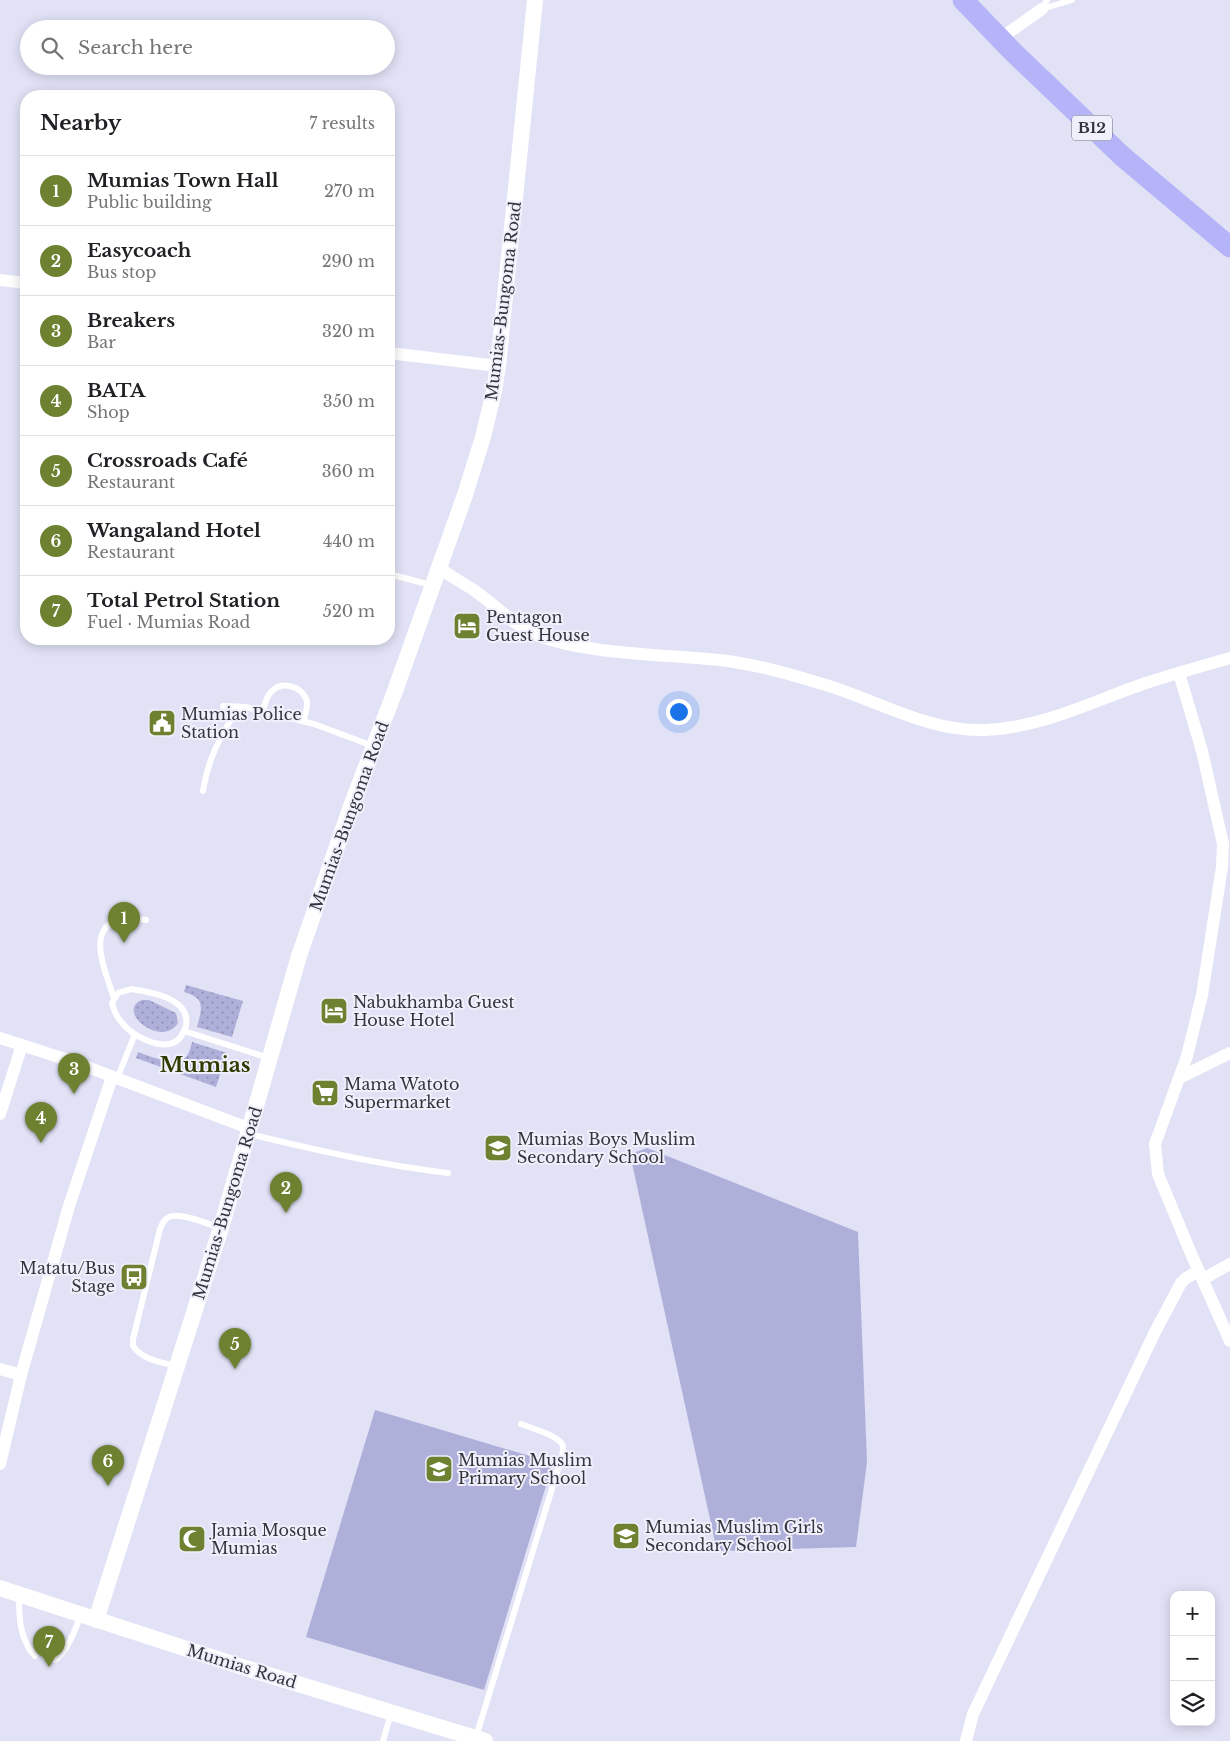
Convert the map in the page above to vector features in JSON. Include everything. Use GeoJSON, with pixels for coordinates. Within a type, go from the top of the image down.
{"type":"FeatureCollection","features":[{"type":"Feature","properties":{"kind":"highway","name":"B12"},"geometry":{"type":"LineString","coordinates":[[963,0],[1064,102],[1122,156],[1230,247]]}},
{"type":"Feature","properties":{"kind":"street","name":"Mumias-Bungoma Road"},"geometry":{"type":"LineString","coordinates":[[88,1618],[177,1367],[250,1132],[269,1058],[299,956],[434,585],[483,437],[498,366],[535,0]]}},
{"type":"Feature","properties":{"kind":"street"},"geometry":{"type":"LineString","coordinates":[[1001,38],[1045,5]]}},
{"type":"Feature","properties":{"kind":"street"},"geometry":{"type":"LineString","coordinates":[[0,280],[20,282]]}},
{"type":"Feature","properties":{"kind":"street"},"geometry":{"type":"LineString","coordinates":[[395,354],[498,366]]}},
{"type":"Feature","properties":{"kind":"street"},"geometry":{"type":"LineString","coordinates":[[440,568],[475,591],[518,624],[533,634],[544,638],[608,650],[720,661],[766,668],[831,686],[914,717],[968,730],[1010,728],[1054,718],[1179,672],[1230,658]]}},
{"type":"Feature","properties":{"kind":"street"},"geometry":{"type":"LineString","coordinates":[[1179,672],[1202,751],[1223,844],[1222,867],[1202,995],[1187,1056],[1155,1144],[1158,1174],[1230,1340]]}},
{"type":"Feature","properties":{"kind":"street"},"geometry":{"type":"LineString","coordinates":[[0,1038],[74,1062],[250,1132]]}},
{"type":"Feature","properties":{"kind":"street"},"geometry":{"type":"LineString","coordinates":[[0,1114],[22,1045]]}},
{"type":"Feature","properties":{"kind":"street"},"geometry":{"type":"LineString","coordinates":[[1179,1078],[1230,1053]]}},
{"type":"Feature","properties":{"kind":"street"},"geometry":{"type":"LineString","coordinates":[[0,1464],[21,1375],[69,1206],[115,1078]]}},
{"type":"Feature","properties":{"kind":"street"},"geometry":{"type":"LineString","coordinates":[[966,1741],[973,1714],[1155,1332],[1181,1283],[1186,1278],[1201,1275],[1230,1264]]}},
{"type":"Feature","properties":{"kind":"street"},"geometry":{"type":"LineString","coordinates":[[0,1369],[21,1375]]}},
{"type":"Feature","properties":{"kind":"street","name":"Mumias Road"},"geometry":{"type":"LineString","coordinates":[[0,1588],[231,1664],[480,1740]]}},
{"type":"Feature","properties":{"kind":"lane"},"geometry":{"type":"LineString","coordinates":[[1045,5],[1072,0]]}},
{"type":"Feature","properties":{"kind":"lane"},"geometry":{"type":"LineString","coordinates":[[395,575],[434,585]]}},
{"type":"Feature","properties":{"kind":"lane"},"geometry":{"type":"LineString","coordinates":[[263,710],[267,698],[272,691],[280,686],[290,686],[299,689],[307,702],[307,710],[303,721]]}},
{"type":"Feature","properties":{"kind":"lane"},"geometry":{"type":"LineString","coordinates":[[223,706],[263,710],[303,721],[374,746]]}},
{"type":"Feature","properties":{"kind":"lane"},"geometry":{"type":"LineString","coordinates":[[203,791],[214,749],[239,707]]}},
{"type":"Feature","properties":{"kind":"lane"},"geometry":{"type":"LineString","coordinates":[[114,998],[101,959],[99,946],[101,938],[108,927],[118,920],[129,918],[146,920]]}},
{"type":"Feature","properties":{"kind":"lane"},"geometry":{"type":"LineString","coordinates":[[131,988],[158,994],[172,1000],[182,1008],[186,1015],[184,1031],[174,1043],[167,1044],[152,1042],[135,1034],[122,1024],[117,1016],[112,1003],[114,998],[124,990],[131,988]]}},
{"type":"Feature","properties":{"kind":"lane"},"geometry":{"type":"LineString","coordinates":[[184,1031],[269,1058]]}},
{"type":"Feature","properties":{"kind":"lane"},"geometry":{"type":"LineString","coordinates":[[115,1078],[135,1034]]}},
{"type":"Feature","properties":{"kind":"lane"},"geometry":{"type":"LineString","coordinates":[[250,1132],[364,1160],[405,1168],[448,1173]]}},
{"type":"Feature","properties":{"kind":"lane"},"geometry":{"type":"LineString","coordinates":[[177,1367],[142,1356],[133,1346],[133,1339],[160,1229],[164,1221],[174,1216],[183,1216],[221,1228]]}},
{"type":"Feature","properties":{"kind":"lane"},"geometry":{"type":"LineString","coordinates":[[480,1740],[562,1456],[563,1446],[560,1441],[521,1424]]}},
{"type":"Feature","properties":{"kind":"lane"},"geometry":{"type":"LineString","coordinates":[[19,1594],[20,1625],[28,1645],[35,1656]]}},
{"type":"Feature","properties":{"kind":"lane"},"geometry":{"type":"LineString","coordinates":[[55,1660],[63,1653],[75,1629],[88,1618]]}},
{"type":"Feature","properties":{"kind":"lane"},"geometry":{"type":"LineString","coordinates":[[383,1741],[391,1712]]}},
{"type":"Feature","properties":{"kind":"shaded area"},"geometry":{"type":"Polygon","coordinates":[[[186,985],[243,1001],[232,1037],[197,1027],[201,1005],[196,997],[184,992],[186,985]]]}},
{"type":"Feature","properties":{"kind":"shaded area"},"geometry":{"type":"Polygon","coordinates":[[[142,1000],[149,1000],[176,1013],[178,1023],[170,1030],[161,1032],[152,1030],[144,1025],[137,1019],[134,1012],[135,1005],[142,1000]]]}},
{"type":"Feature","properties":{"kind":"shaded area"},"geometry":{"type":"Polygon","coordinates":[[[192,1042],[227,1053],[216,1087],[136,1058],[138,1052],[162,1060],[181,1060],[187,1056],[192,1042]]]}},
{"type":"Feature","properties":{"kind":"shaded area"},"geometry":{"type":"Polygon","coordinates":[[[647,1148],[858,1232],[867,1462],[856,1547],[717,1551],[630,1154],[647,1148]]]}},
{"type":"Feature","properties":{"kind":"shaded area"},"geometry":{"type":"Polygon","coordinates":[[[375,1410],[553,1463],[484,1690],[306,1637],[375,1410]]]}},
{"type":"Feature","properties":{"kind":"place","name":"Pentagon Guest House"},"geometry":{"type":"Point","coordinates":[467,626]}},
{"type":"Feature","properties":{"kind":"place","name":"Mumias Police Station"},"geometry":{"type":"Point","coordinates":[162,723]}},
{"type":"Feature","properties":{"kind":"place","name":"Mumias Town Hall"},"geometry":{"type":"Point","coordinates":[124,943]}},
{"type":"Feature","properties":{"kind":"place","name":"Nabukhamba Guest House Hotel"},"geometry":{"type":"Point","coordinates":[334,1011]}},
{"type":"Feature","properties":{"kind":"place","name":"Mama Watoto Supermarket"},"geometry":{"type":"Point","coordinates":[325,1093]}},
{"type":"Feature","properties":{"kind":"place","name":"Breakers"},"geometry":{"type":"Point","coordinates":[74,1094]}},
{"type":"Feature","properties":{"kind":"place","name":"BATA"},"geometry":{"type":"Point","coordinates":[41,1143]}},
{"type":"Feature","properties":{"kind":"place","name":"Mumias Boys Muslim Secondary School"},"geometry":{"type":"Point","coordinates":[498,1148]}},
{"type":"Feature","properties":{"kind":"place","name":"Easycoach"},"geometry":{"type":"Point","coordinates":[286,1213]}},
{"type":"Feature","properties":{"kind":"place","name":"Matatu/Bus Stage"},"geometry":{"type":"Point","coordinates":[134,1277]}},
{"type":"Feature","properties":{"kind":"place","name":"Crossroads Café"},"geometry":{"type":"Point","coordinates":[235,1369]}},
{"type":"Feature","properties":{"kind":"place","name":"Mumias Muslim Primary School"},"geometry":{"type":"Point","coordinates":[439,1469]}},
{"type":"Feature","properties":{"kind":"place","name":"Wangaland Hotel"},"geometry":{"type":"Point","coordinates":[108,1486]}},
{"type":"Feature","properties":{"kind":"place","name":"Mumias Muslim Girls Secondary School"},"geometry":{"type":"Point","coordinates":[626,1536]}},
{"type":"Feature","properties":{"kind":"place","name":"Jamia Mosque Mumias"},"geometry":{"type":"Point","coordinates":[192,1539]}},
{"type":"Feature","properties":{"kind":"place","name":"Total Petrol Station"},"geometry":{"type":"Point","coordinates":[49,1667]}},
{"type":"Feature","properties":{"kind":"district","name":"Mumias"},"geometry":{"type":"Point","coordinates":[205,1065]}}]}
